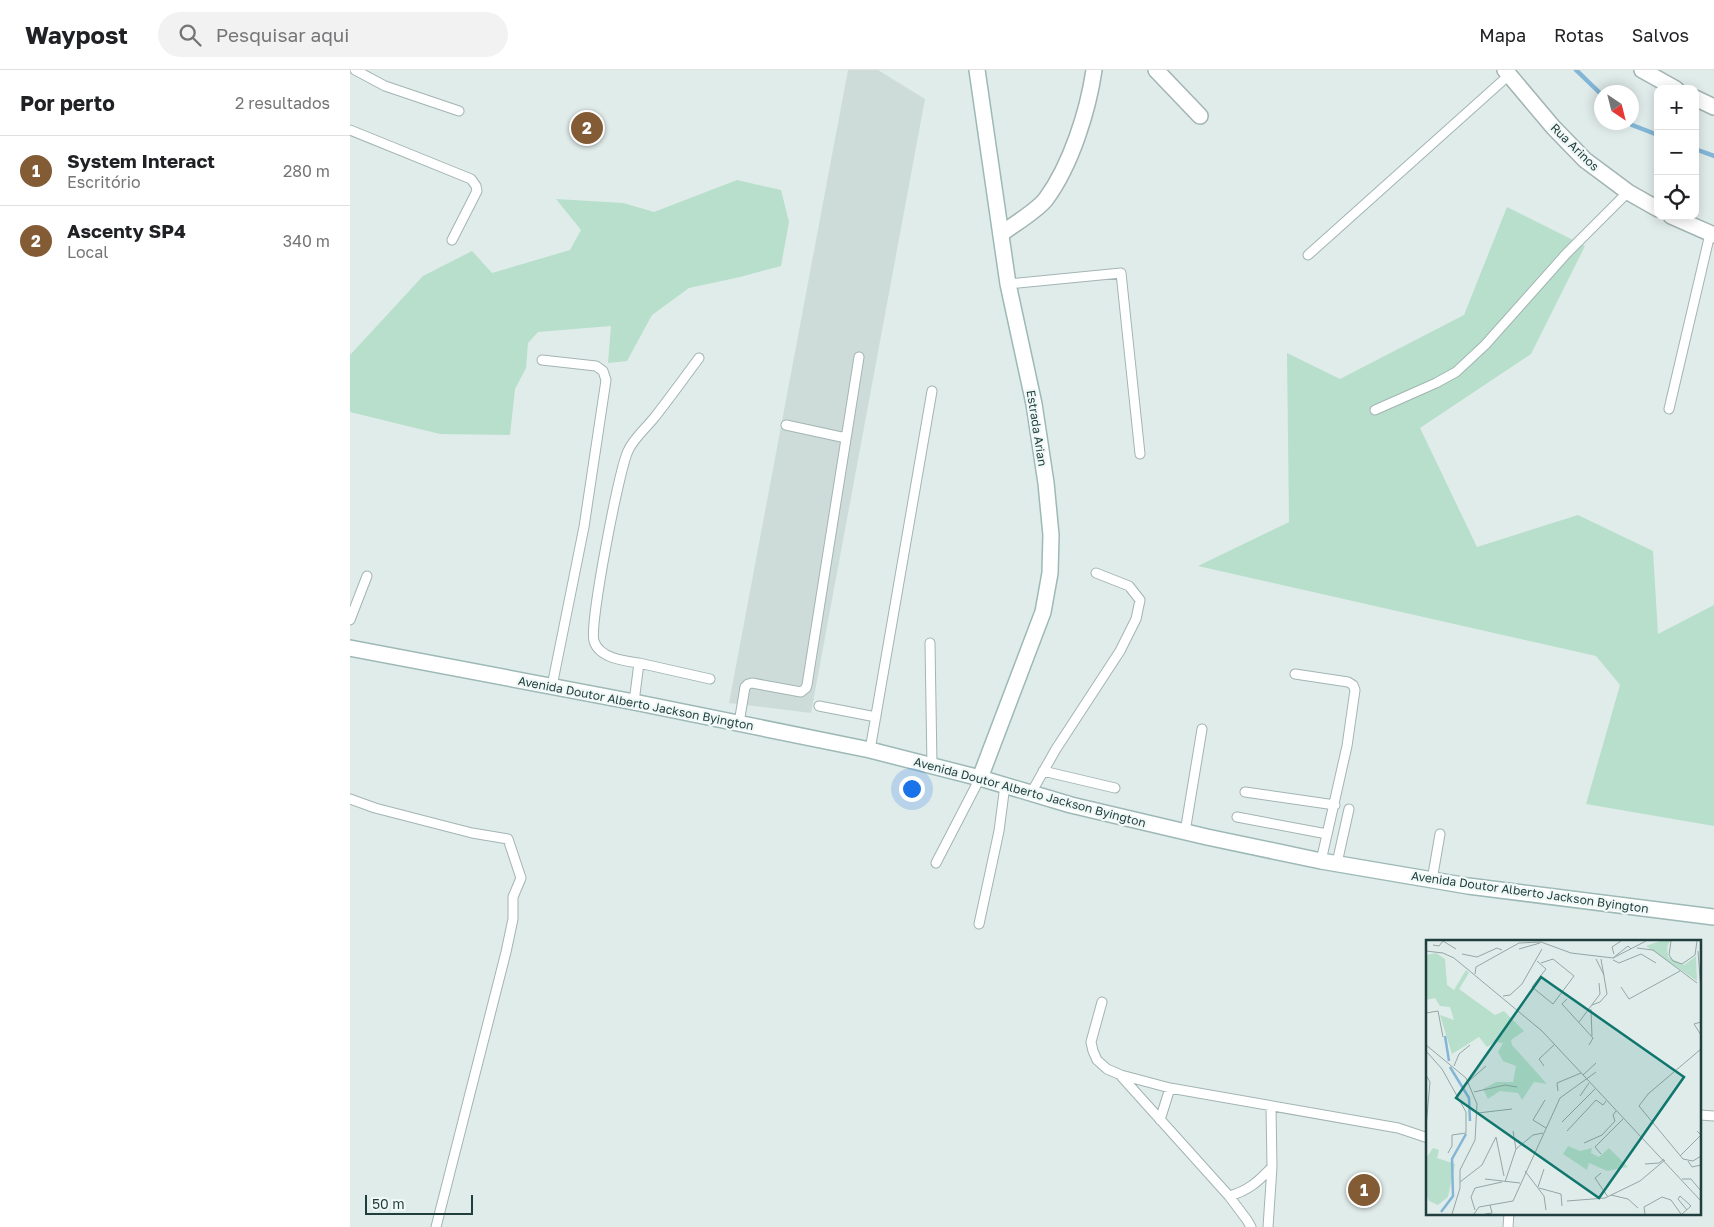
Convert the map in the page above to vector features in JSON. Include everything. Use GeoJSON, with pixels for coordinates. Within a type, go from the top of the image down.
{"type":"FeatureCollection","features":[{"type":"Feature","properties":{"kind":"main road","name":"Estrada Arian"},"geometry":{"type":"LineString","coordinates":[[977,70],[1008,284],[1034,404],[1046,483],[1051,535],[1050,573],[1043,612],[980,778]]}},
{"type":"Feature","properties":{"kind":"main road"},"geometry":{"type":"LineString","coordinates":[[1001,234],[1045,200],[1057,181],[1083,118],[1094,70]]}},
{"type":"Feature","properties":{"kind":"main road"},"geometry":{"type":"LineString","coordinates":[[1156,70],[1200,116]]}},
{"type":"Feature","properties":{"kind":"main road"},"geometry":{"type":"LineString","coordinates":[[1642,70],[1669,85]]}},
{"type":"Feature","properties":{"kind":"main road","name":"Rua Arinos"},"geometry":{"type":"LineString","coordinates":[[1507,73],[1552,126],[1585,160],[1628,192],[1654,207]]}},
{"type":"Feature","properties":{"kind":"main road"},"geometry":{"type":"LineString","coordinates":[[1699,100],[1714,107]]}},
{"type":"Feature","properties":{"kind":"main road"},"geometry":{"type":"LineString","coordinates":[[1679,220],[1712,235]]}},
{"type":"Feature","properties":{"kind":"main road","name":"Avenida Doutor Alberto Jackson Byington"},"geometry":{"type":"LineString","coordinates":[[350,648],[634,702],[870,750],[980,778],[1071,805],[1185,832],[1337,864],[1468,886],[1714,917]]}},
{"type":"Feature","properties":{"kind":"lane"},"geometry":{"type":"LineString","coordinates":[[350,73],[355,70],[385,86],[459,111]]}},
{"type":"Feature","properties":{"kind":"lane"},"geometry":{"type":"LineString","coordinates":[[1308,255],[1507,73]]}},
{"type":"Feature","properties":{"kind":"lane"},"geometry":{"type":"LineString","coordinates":[[350,130],[462,175],[474,182],[476,191],[452,240]]}},
{"type":"Feature","properties":{"kind":"lane"},"geometry":{"type":"LineString","coordinates":[[1375,410],[1456,372],[1485,345],[1566,254],[1628,192]]}},
{"type":"Feature","properties":{"kind":"lane"},"geometry":{"type":"LineString","coordinates":[[1669,409],[1712,235]]}},
{"type":"Feature","properties":{"kind":"lane"},"geometry":{"type":"LineString","coordinates":[[1008,284],[1121,273],[1140,454]]}},
{"type":"Feature","properties":{"kind":"lane"},"geometry":{"type":"LineString","coordinates":[[739,723],[745,687],[750,683],[800,692],[806,688],[859,357]]}},
{"type":"Feature","properties":{"kind":"lane"},"geometry":{"type":"LineString","coordinates":[[699,358],[627,452],[616,492],[593,634],[594,642],[598,648],[615,659],[710,679]]}},
{"type":"Feature","properties":{"kind":"lane"},"geometry":{"type":"LineString","coordinates":[[542,360],[596,366],[603,371],[606,380],[584,527],[552,686]]}},
{"type":"Feature","properties":{"kind":"lane"},"geometry":{"type":"LineString","coordinates":[[870,750],[932,391]]}},
{"type":"Feature","properties":{"kind":"lane"},"geometry":{"type":"LineString","coordinates":[[786,425],[846,438]]}},
{"type":"Feature","properties":{"kind":"lane"},"geometry":{"type":"LineString","coordinates":[[1031,793],[1043,771],[1120,651],[1136,619],[1140,600],[1129,586],[1096,573]]}},
{"type":"Feature","properties":{"kind":"lane"},"geometry":{"type":"LineString","coordinates":[[350,620],[367,576]]}},
{"type":"Feature","properties":{"kind":"lane"},"geometry":{"type":"LineString","coordinates":[[930,643],[932,766]]}},
{"type":"Feature","properties":{"kind":"lane"},"geometry":{"type":"LineString","coordinates":[[634,702],[639,663]]}},
{"type":"Feature","properties":{"kind":"lane"},"geometry":{"type":"LineString","coordinates":[[1295,674],[1348,682],[1354,688],[1347,746],[1321,860]]}},
{"type":"Feature","properties":{"kind":"lane"},"geometry":{"type":"LineString","coordinates":[[819,706],[876,717]]}},
{"type":"Feature","properties":{"kind":"lane"},"geometry":{"type":"LineString","coordinates":[[1185,832],[1202,729]]}},
{"type":"Feature","properties":{"kind":"lane"},"geometry":{"type":"LineString","coordinates":[[1043,771],[1115,788]]}},
{"type":"Feature","properties":{"kind":"lane"},"geometry":{"type":"LineString","coordinates":[[936,863],[980,778]]}},
{"type":"Feature","properties":{"kind":"lane"},"geometry":{"type":"LineString","coordinates":[[978,924],[998,831],[1004,785]]}},
{"type":"Feature","properties":{"kind":"lane"},"geometry":{"type":"LineString","coordinates":[[1245,792],[1334,804]]}},
{"type":"Feature","properties":{"kind":"lane"},"geometry":{"type":"LineString","coordinates":[[350,799],[374,808],[472,833],[508,839],[521,878],[513,897],[512,919],[506,952],[436,1227]]}},
{"type":"Feature","properties":{"kind":"lane"},"geometry":{"type":"LineString","coordinates":[[1337,864],[1349,809]]}},
{"type":"Feature","properties":{"kind":"lane"},"geometry":{"type":"LineString","coordinates":[[1237,817],[1328,834]]}},
{"type":"Feature","properties":{"kind":"lane"},"geometry":{"type":"LineString","coordinates":[[1432,880],[1440,834]]}},
{"type":"Feature","properties":{"kind":"lane"},"geometry":{"type":"LineString","coordinates":[[1102,1002],[1091,1042],[1092,1051],[1097,1060],[1107,1070],[1170,1088],[1398,1128],[1426,1137]]}},
{"type":"Feature","properties":{"kind":"lane"},"geometry":{"type":"LineString","coordinates":[[1121,1075],[1229,1196],[1251,1227]]}},
{"type":"Feature","properties":{"kind":"lane"},"geometry":{"type":"LineString","coordinates":[[1160,1120],[1170,1088]]}},
{"type":"Feature","properties":{"kind":"lane"},"geometry":{"type":"LineString","coordinates":[[1268,1227],[1272,1167],[1271,1106]]}},
{"type":"Feature","properties":{"kind":"lane"},"geometry":{"type":"LineString","coordinates":[[1229,1196],[1242,1193],[1252,1187],[1272,1167]]}},
{"type":"Feature","properties":{"kind":"lane"},"geometry":{"type":"LineString","coordinates":[[1508,1227],[1509,1214]]}},
{"type":"Feature","properties":{"kind":"shaded area"},"geometry":{"type":"Polygon","coordinates":[[[848,70],[878,70],[925,99],[811,713],[729,703],[848,70]]]}},
{"type":"Feature","properties":{"kind":"green space"},"geometry":{"type":"Polygon","coordinates":[[[737,180],[781,190],[789,222],[781,266],[689,288],[652,315],[627,361],[608,363],[611,326],[538,332],[528,343],[526,368],[515,389],[510,435],[440,434],[350,412],[350,355],[423,276],[472,251],[492,273],[570,250],[581,230],[556,199],[623,203],[654,212],[737,180]]]}},
{"type":"Feature","properties":{"kind":"green space"},"geometry":{"type":"Polygon","coordinates":[[[1507,207],[1585,246],[1531,354],[1420,428],[1477,547],[1578,515],[1653,551],[1658,634],[1714,605],[1714,826],[1586,804],[1620,685],[1596,656],[1198,566],[1289,522],[1287,353],[1340,379],[1464,315],[1507,207]]]}},
{"type":"Feature","properties":{"kind":"waterway"},"geometry":{"type":"LineString","coordinates":[[1576,70],[1594,87]]}},
{"type":"Feature","properties":{"kind":"waterway"},"geometry":{"type":"LineString","coordinates":[[1639,128],[1654,133]]}},
{"type":"Feature","properties":{"kind":"waterway"},"geometry":{"type":"LineString","coordinates":[[1699,150],[1714,156]]}},
{"type":"Feature","properties":{"kind":"place","name":"Ascenty SP4"},"geometry":{"type":"Point","coordinates":[587,128]}},
{"type":"Feature","properties":{"kind":"place","name":"System Interact"},"geometry":{"type":"Point","coordinates":[1364,1190]}}]}
